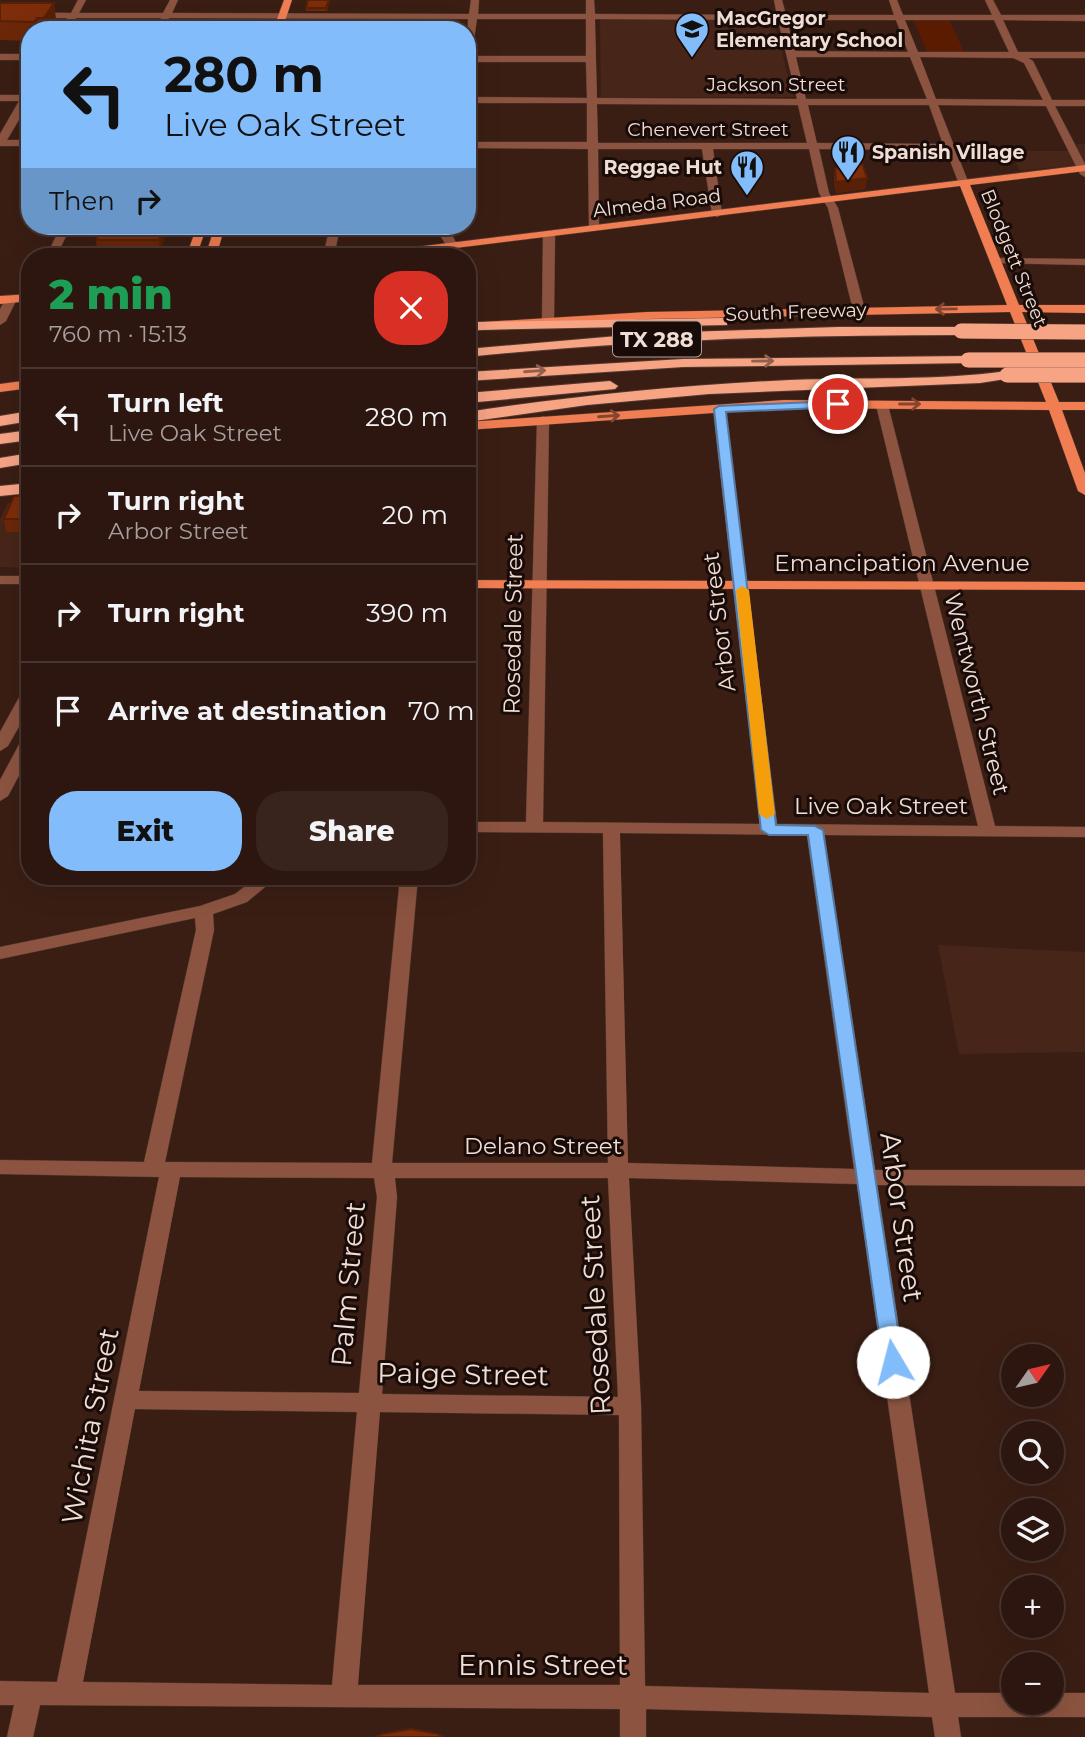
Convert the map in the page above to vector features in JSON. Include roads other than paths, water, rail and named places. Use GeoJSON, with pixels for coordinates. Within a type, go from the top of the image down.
{"type":"FeatureCollection","features":[{"type":"Feature","properties":{"kind":"highway"},"geometry":{"type":"LineString","coordinates":[[476,327],[712,321],[847,330]]}},
{"type":"Feature","properties":{"kind":"highway","name":"South Freeway"},"geometry":{"type":"LineString","coordinates":[[476,352],[617,341],[847,330],[1085,332]]}},
{"type":"Feature","properties":{"kind":"highway"},"geometry":{"type":"LineString","coordinates":[[476,416],[692,391],[965,372],[1085,360]]}},
{"type":"Feature","properties":{"kind":"highway"},"geometry":{"type":"LineString","coordinates":[[476,376],[682,363],[1007,375],[1085,375]]}},
{"type":"Feature","properties":{"kind":"highway","name":"TX 288"},"geometry":{"type":"LineString","coordinates":[[476,397],[650,383],[965,372]]}},
{"type":"Feature","properties":{"kind":"highway"},"geometry":{"type":"LineString","coordinates":[[0,419],[21,416]]}},
{"type":"Feature","properties":{"kind":"highway"},"geometry":{"type":"LineString","coordinates":[[0,439],[21,436]]}},
{"type":"Feature","properties":{"kind":"highway"},"geometry":{"type":"LineString","coordinates":[[0,460],[21,457]]}},
{"type":"Feature","properties":{"kind":"highway"},"geometry":{"type":"LineString","coordinates":[[0,492],[21,489]]}},
{"type":"Feature","properties":{"kind":"main road"},"geometry":{"type":"LineString","coordinates":[[280,21],[288,0]]}},
{"type":"Feature","properties":{"kind":"main road","name":"Almeda Road"},"geometry":{"type":"LineString","coordinates":[[438,248],[1084,171]]}},
{"type":"Feature","properties":{"kind":"main road","name":"Blodgett Street"},"geometry":{"type":"LineString","coordinates":[[964,184],[997,261],[1085,491]]}},
{"type":"Feature","properties":{"kind":"main road"},"geometry":{"type":"LineString","coordinates":[[476,326],[548,319],[859,310],[1014,307],[1085,309]]}},
{"type":"Feature","properties":{"kind":"main road"},"geometry":{"type":"LineString","coordinates":[[0,388],[21,385]]}},
{"type":"Feature","properties":{"kind":"main road"},"geometry":{"type":"LineString","coordinates":[[476,425],[784,404],[1085,406]]}},
{"type":"Feature","properties":{"kind":"main road","name":"Emancipation Avenue"},"geometry":{"type":"LineString","coordinates":[[476,584],[1085,586]]}},
{"type":"Feature","properties":{"kind":"street"},"geometry":{"type":"LineString","coordinates":[[70,21],[82,0]]}},
{"type":"Feature","properties":{"kind":"street"},"geometry":{"type":"LineString","coordinates":[[164,21],[174,0]]}},
{"type":"Feature","properties":{"kind":"street"},"geometry":{"type":"LineString","coordinates":[[378,21],[383,0]]}},
{"type":"Feature","properties":{"kind":"street"},"geometry":{"type":"LineString","coordinates":[[471,21],[475,0]]}},
{"type":"Feature","properties":{"kind":"street"},"geometry":{"type":"LineString","coordinates":[[590,0],[594,228]]}},
{"type":"Feature","properties":{"kind":"street"},"geometry":{"type":"LineString","coordinates":[[778,0],[824,193],[829,200],[859,310]]}},
{"type":"Feature","properties":{"kind":"street","name":"Blodgett Street"},"geometry":{"type":"LineString","coordinates":[[893,0],[964,184]]}},
{"type":"Feature","properties":{"kind":"street"},"geometry":{"type":"LineString","coordinates":[[989,0],[1015,55],[1028,61],[1084,171]]}},
{"type":"Feature","properties":{"kind":"street"},"geometry":{"type":"LineString","coordinates":[[0,15],[1085,18]]}},
{"type":"Feature","properties":{"kind":"street"},"geometry":{"type":"LineString","coordinates":[[0,52],[21,52]]}},
{"type":"Feature","properties":{"kind":"street"},"geometry":{"type":"LineString","coordinates":[[476,53],[591,56]]}},
{"type":"Feature","properties":{"kind":"street"},"geometry":{"type":"LineString","coordinates":[[793,57],[1085,55]]}},
{"type":"Feature","properties":{"kind":"street"},"geometry":{"type":"LineString","coordinates":[[476,60],[591,56]]}},
{"type":"Feature","properties":{"kind":"street"},"geometry":{"type":"LineString","coordinates":[[0,57],[21,57]]}},
{"type":"Feature","properties":{"kind":"street"},"geometry":{"type":"LineString","coordinates":[[914,57],[1085,61]]}},
{"type":"Feature","properties":{"kind":"street"},"geometry":{"type":"LineString","coordinates":[[0,98],[21,96]]}},
{"type":"Feature","properties":{"kind":"street","name":"Jackson Street"},"geometry":{"type":"LineString","coordinates":[[476,100],[1085,103]]}},
{"type":"Feature","properties":{"kind":"street"},"geometry":{"type":"LineString","coordinates":[[0,143],[21,108]]}},
{"type":"Feature","properties":{"kind":"street"},"geometry":{"type":"LineString","coordinates":[[0,143],[21,143]]}},
{"type":"Feature","properties":{"kind":"street","name":"Chenevert Street"},"geometry":{"type":"LineString","coordinates":[[476,145],[949,146]]}},
{"type":"Feature","properties":{"kind":"street"},"geometry":{"type":"LineString","coordinates":[[707,146],[717,214]]}},
{"type":"Feature","properties":{"kind":"street"},"geometry":{"type":"LineString","coordinates":[[548,319],[550,234]]}},
{"type":"Feature","properties":{"kind":"street"},"geometry":{"type":"LineString","coordinates":[[447,235],[452,246]]}},
{"type":"Feature","properties":{"kind":"street"},"geometry":{"type":"LineString","coordinates":[[997,261],[1085,262]]}},
{"type":"Feature","properties":{"kind":"street"},"geometry":{"type":"LineString","coordinates":[[0,321],[6,300]]}},
{"type":"Feature","properties":{"kind":"street","name":"Wentworth Street"},"geometry":{"type":"LineString","coordinates":[[881,405],[988,832]]}},
{"type":"Feature","properties":{"kind":"street","name":"Arbor Street"},"geometry":{"type":"LineString","coordinates":[[719,409],[742,584],[769,830]]}},
{"type":"Feature","properties":{"kind":"street","name":"Rosedale Street"},"geometry":{"type":"LineString","coordinates":[[534,828],[543,420]]}},
{"type":"Feature","properties":{"kind":"street"},"geometry":{"type":"LineString","coordinates":[[0,580],[21,580]]}},
{"type":"Feature","properties":{"kind":"street"},"geometry":{"type":"LineString","coordinates":[[0,746],[21,708]]}},
{"type":"Feature","properties":{"kind":"street"},"geometry":{"type":"LineString","coordinates":[[0,796],[9,759]]}},
{"type":"Feature","properties":{"kind":"street","name":"Live Oak Street"},"geometry":{"type":"LineString","coordinates":[[476,827],[1085,832]]}},
{"type":"Feature","properties":{"kind":"street","name":"Rosedale Street"},"geometry":{"type":"LineString","coordinates":[[611,829],[618,1171],[630,1406],[633,1737]]}},
{"type":"Feature","properties":{"kind":"street","name":"Arbor Street"},"geometry":{"type":"LineString","coordinates":[[815,830],[948,1737]]}},
{"type":"Feature","properties":{"kind":"street"},"geometry":{"type":"LineString","coordinates":[[0,953],[204,911],[240,898],[257,885]]}},
{"type":"Feature","properties":{"kind":"street","name":"Palm Street"},"geometry":{"type":"LineString","coordinates":[[344,1697],[387,1197],[381,1155],[408,885]]}},
{"type":"Feature","properties":{"kind":"street","name":"Wichita Street"},"geometry":{"type":"LineString","coordinates":[[68,1694],[128,1399],[162,1170],[205,930],[204,911]]}},
{"type":"Feature","properties":{"kind":"street","name":"Delano Street"},"geometry":{"type":"LineString","coordinates":[[0,1167],[618,1171],[866,1177],[1085,1178]]}},
{"type":"Feature","properties":{"kind":"street","name":"Paige Street"},"geometry":{"type":"LineString","coordinates":[[128,1399],[630,1406]]}},
{"type":"Feature","properties":{"kind":"street","name":"Ennis Street"},"geometry":{"type":"LineString","coordinates":[[0,1693],[631,1697],[943,1705],[1085,1705]]}},
{"type":"Feature","properties":{"kind":"street"},"geometry":{"type":"LineString","coordinates":[[20,1737],[30,1693]]}},
{"type":"Feature","properties":{"kind":"place","name":"MacGregor Elementary School"},"geometry":{"type":"Point","coordinates":[692,59]}},
{"type":"Feature","properties":{"kind":"place","name":"Spanish Village"},"geometry":{"type":"Point","coordinates":[848,182]}},
{"type":"Feature","properties":{"kind":"place","name":"Reggae Hut"},"geometry":{"type":"Point","coordinates":[747,197]}}]}
